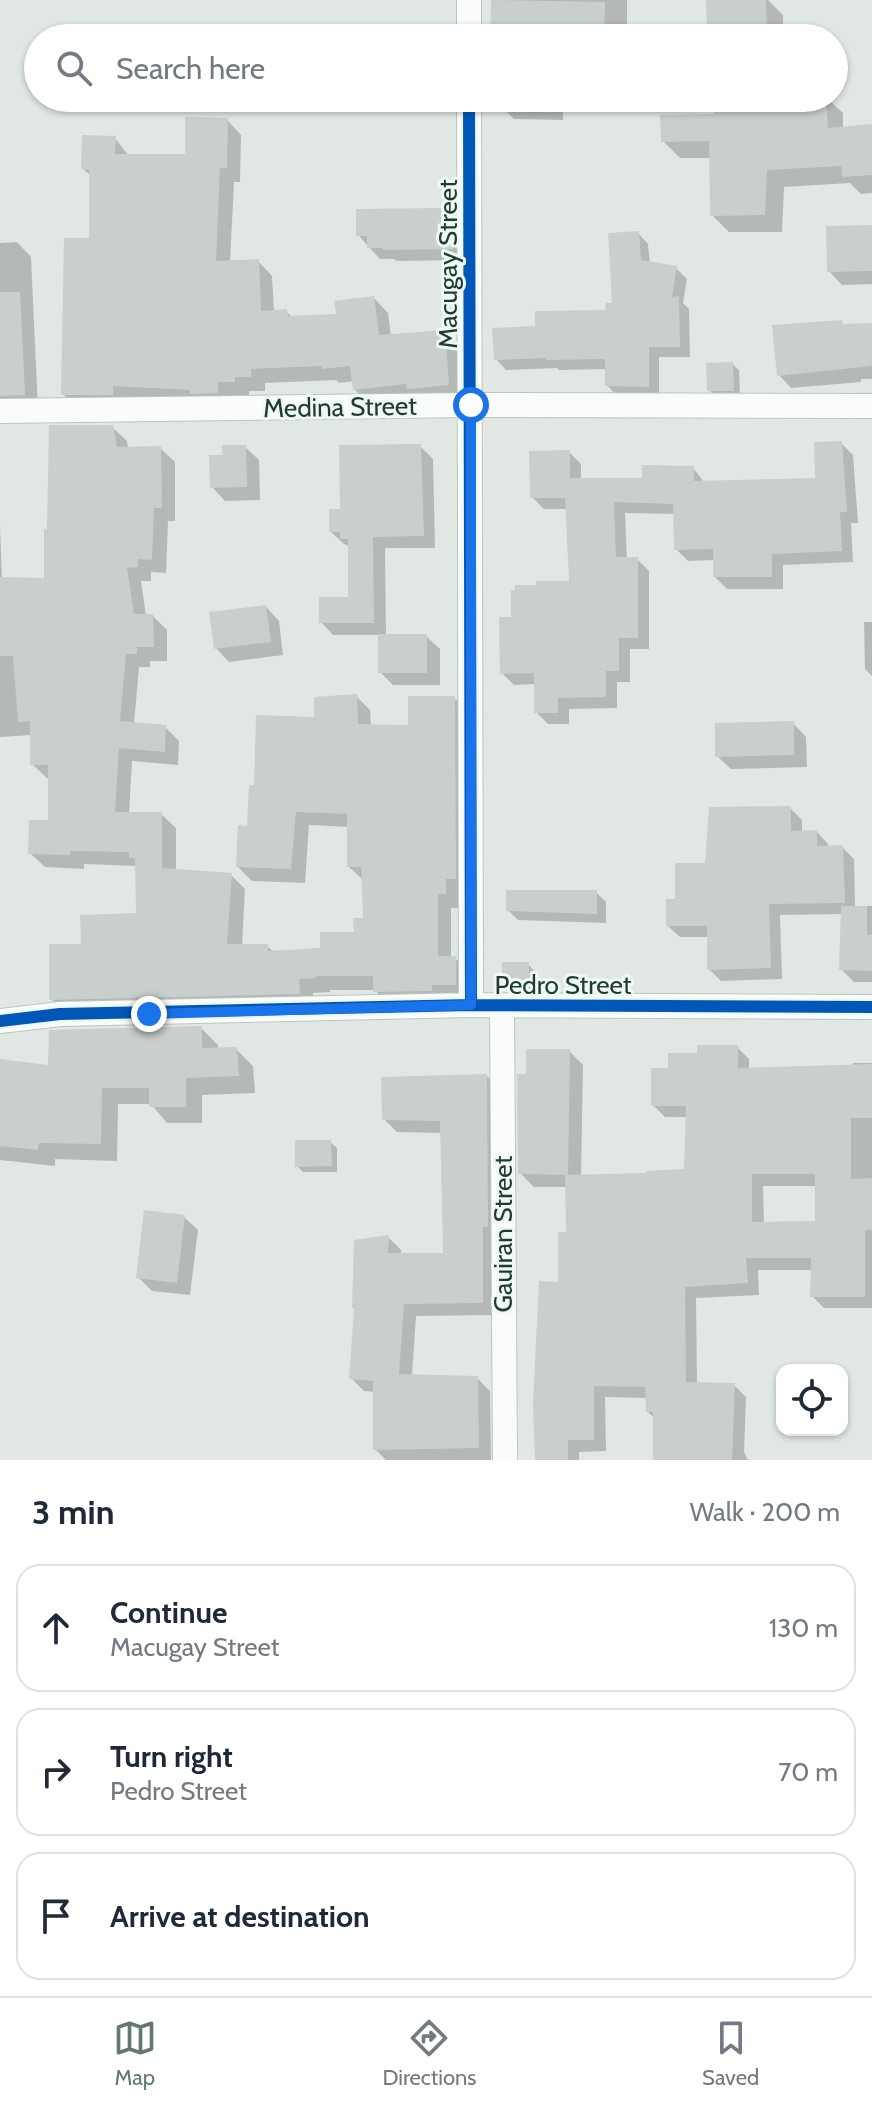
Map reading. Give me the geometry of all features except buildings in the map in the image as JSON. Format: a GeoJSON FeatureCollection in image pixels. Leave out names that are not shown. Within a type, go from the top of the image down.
{"type":"FeatureCollection","features":[{"type":"Feature","properties":{"kind":"street"},"geometry":{"type":"LineString","coordinates":[[469,0],[469,24]]}},
{"type":"Feature","properties":{"kind":"street","name":"Macugay Street"},"geometry":{"type":"LineString","coordinates":[[469,112],[471,1005]]}},
{"type":"Feature","properties":{"kind":"street","name":"Medina Street"},"geometry":{"type":"LineString","coordinates":[[0,411],[471,405],[872,406]]}},
{"type":"Feature","properties":{"kind":"street","name":"Pedro Street"},"geometry":{"type":"LineString","coordinates":[[7,1020],[60,1014],[471,1005],[872,1007]]}},
{"type":"Feature","properties":{"kind":"street","name":"Gauiran Street"},"geometry":{"type":"LineString","coordinates":[[502,1007],[505,1460]]}},
{"type":"Feature","properties":{"kind":"cycle path"},"geometry":{"type":"LineString","coordinates":[[469,112],[471,1005]]}},
{"type":"Feature","properties":{"kind":"cycle path"},"geometry":{"type":"LineString","coordinates":[[0,1021],[60,1014],[471,1005],[872,1007]]}},
{"type":"Feature","properties":{"kind":"route"},"geometry":{"type":"LineString","coordinates":[[149,1014],[471,1005],[471,405]]}}]}
